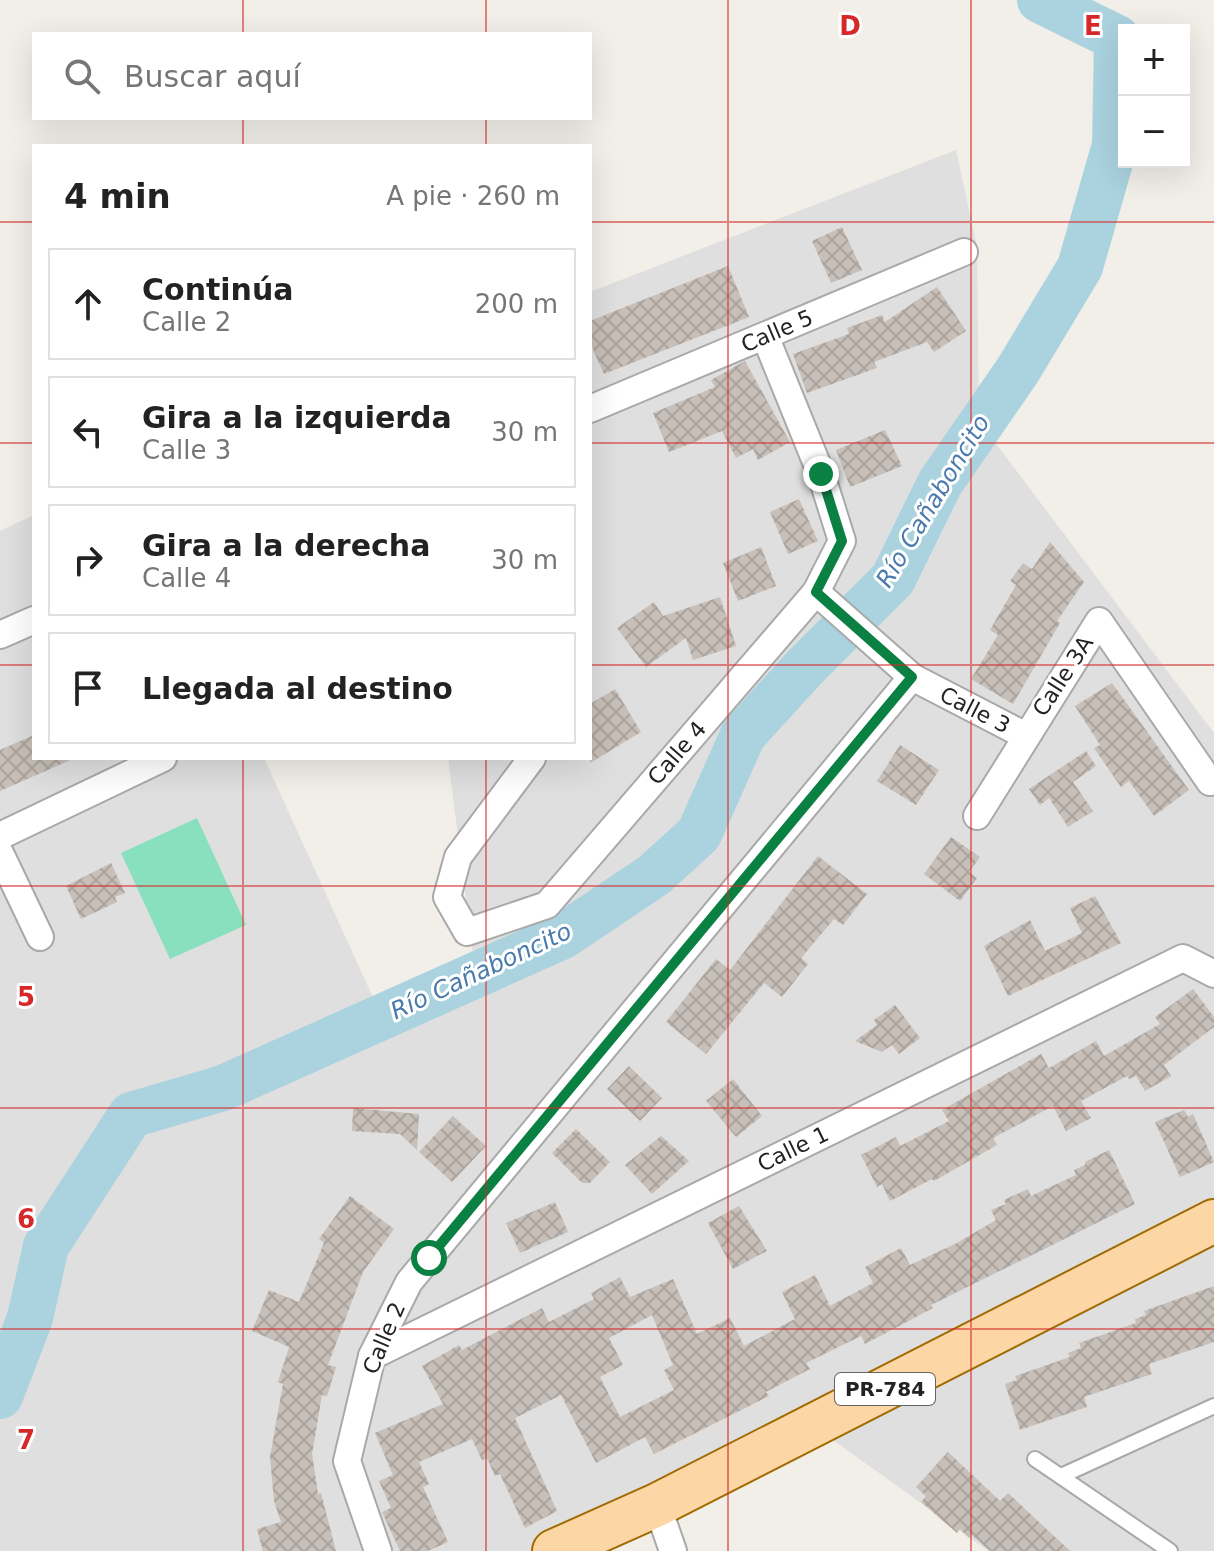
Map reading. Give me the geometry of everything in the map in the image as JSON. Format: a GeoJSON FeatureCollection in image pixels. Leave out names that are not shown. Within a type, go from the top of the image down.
{"type":"FeatureCollection","features":[{"type":"Feature","properties":{"kind":"main road","name":"PR-784"},"geometry":{"type":"LineString","coordinates":[[554,1551],[657,1505],[1214,1221]]}},
{"type":"Feature","properties":{"kind":"street","name":"Calle 5"},"geometry":{"type":"LineString","coordinates":[[592,408],[964,252]]}},
{"type":"Feature","properties":{"kind":"street","name":"Calle 4"},"geometry":{"type":"LineString","coordinates":[[531,760],[458,857],[447,897],[467,932],[547,905],[816,592],[842,541],[821,474],[765,336]]}},
{"type":"Feature","properties":{"kind":"street","name":"Calle 3"},"geometry":{"type":"LineString","coordinates":[[816,592],[912,677],[1024,735]]}},
{"type":"Feature","properties":{"kind":"street"},"geometry":{"type":"LineString","coordinates":[[0,635],[32,621]]}},
{"type":"Feature","properties":{"kind":"street","name":"Calle 3A"},"geometry":{"type":"LineString","coordinates":[[977,816],[1024,735],[1099,621],[1210,782]]}},
{"type":"Feature","properties":{"kind":"street","name":"Calle 2"},"geometry":{"type":"LineString","coordinates":[[378,1551],[347,1461],[372,1356],[409,1282],[912,677]]}},
{"type":"Feature","properties":{"kind":"street"},"geometry":{"type":"LineString","coordinates":[[0,836],[153,760]]}},
{"type":"Feature","properties":{"kind":"street"},"geometry":{"type":"LineString","coordinates":[[0,853],[40,937]]}},
{"type":"Feature","properties":{"kind":"street","name":"Calle 1"},"geometry":{"type":"LineString","coordinates":[[372,1356],[1183,958],[1214,974]]}},
{"type":"Feature","properties":{"kind":"street"},"geometry":{"type":"LineString","coordinates":[[657,1505],[673,1551]]}},
{"type":"Feature","properties":{"kind":"lane"},"geometry":{"type":"LineString","coordinates":[[1061,1476],[1214,1406]]}},
{"type":"Feature","properties":{"kind":"lane"},"geometry":{"type":"LineString","coordinates":[[1035,1459],[1170,1551]]}},
{"type":"Feature","properties":{"kind":"shaded area"},"geometry":{"type":"Polygon","coordinates":[[[956,150],[977,247],[979,421],[1214,733],[1214,1551],[988,1551],[805,1420],[536,1551],[0,1551],[0,531],[32,516],[32,760],[265,760],[380,1013],[476,977],[448,760],[592,760],[592,291],[956,150]]]}},
{"type":"Feature","properties":{"kind":"green space"},"geometry":{"type":"Polygon","coordinates":[[[197,818],[246,925],[170,959],[121,853],[197,818]]]}},
{"type":"Feature","properties":{"kind":"building"},"geometry":{"type":"Polygon","coordinates":[[[842,227],[862,270],[831,283],[812,241],[842,227]]]}},
{"type":"Feature","properties":{"kind":"building"},"geometry":{"type":"Polygon","coordinates":[[[728,266],[749,317],[604,374],[592,347],[592,320],[728,266]]]}},
{"type":"Feature","properties":{"kind":"building"},"geometry":{"type":"Polygon","coordinates":[[[937,287],[966,331],[934,352],[927,342],[874,362],[877,368],[807,393],[793,354],[849,334],[847,328],[882,315],[885,322],[937,287]]]}},
{"type":"Feature","properties":{"kind":"building"},"geometry":{"type":"Polygon","coordinates":[[[745,361],[790,442],[758,460],[753,449],[736,458],[722,431],[669,452],[653,413],[715,387],[711,380],[745,361]]]}},
{"type":"Feature","properties":{"kind":"building"},"geometry":{"type":"Polygon","coordinates":[[[885,430],[902,466],[850,487],[836,450],[885,430]]]}},
{"type":"Feature","properties":{"kind":"building"},"geometry":{"type":"Polygon","coordinates":[[[799,499],[818,541],[788,554],[770,512],[799,499]]]}},
{"type":"Feature","properties":{"kind":"building"},"geometry":{"type":"Polygon","coordinates":[[[1050,542],[1084,582],[1057,621],[1060,623],[1013,704],[971,679],[998,635],[990,630],[1016,585],[1010,581],[1023,563],[1032,569],[1050,542]]]}},
{"type":"Feature","properties":{"kind":"building"},"geometry":{"type":"Polygon","coordinates":[[[761,547],[776,586],[738,601],[723,563],[761,547]]]}},
{"type":"Feature","properties":{"kind":"building"},"geometry":{"type":"Polygon","coordinates":[[[720,597],[736,646],[693,660],[686,638],[646,667],[617,628],[654,602],[663,616],[720,597]]]}},
{"type":"Feature","properties":{"kind":"building"},"geometry":{"type":"Polygon","coordinates":[[[1112,683],[1189,790],[1154,816],[1129,781],[1121,787],[1094,748],[1100,745],[1075,706],[1112,683]]]}},
{"type":"Feature","properties":{"kind":"building"},"geometry":{"type":"Polygon","coordinates":[[[615,689],[641,732],[590,763],[592,760],[592,703],[615,689]]]}},
{"type":"Feature","properties":{"kind":"building"},"geometry":{"type":"Polygon","coordinates":[[[32,736],[32,760],[70,760],[0,791],[0,750],[32,736]]]}},
{"type":"Feature","properties":{"kind":"building"},"geometry":{"type":"Polygon","coordinates":[[[900,745],[939,770],[916,805],[877,781],[900,745]]]}},
{"type":"Feature","properties":{"kind":"building"},"geometry":{"type":"Polygon","coordinates":[[[1086,751],[1096,766],[1073,782],[1093,811],[1068,827],[1049,798],[1040,805],[1029,789],[1086,751]]]}},
{"type":"Feature","properties":{"kind":"building"},"geometry":{"type":"Polygon","coordinates":[[[951,837],[980,857],[969,872],[977,878],[960,901],[924,874],[951,837]]]}},
{"type":"Feature","properties":{"kind":"building"},"geometry":{"type":"Polygon","coordinates":[[[818,856],[867,894],[843,925],[834,919],[801,958],[808,964],[782,997],[764,983],[706,1054],[666,1022],[716,959],[730,970],[818,856]]]}},
{"type":"Feature","properties":{"kind":"building"},"geometry":{"type":"Polygon","coordinates":[[[111,863],[125,893],[115,897],[117,902],[81,919],[66,886],[111,863]]]}},
{"type":"Feature","properties":{"kind":"building"},"geometry":{"type":"Polygon","coordinates":[[[1095,896],[1121,943],[1008,996],[984,946],[1030,920],[1045,951],[1082,933],[1070,908],[1095,896]]]}},
{"type":"Feature","properties":{"kind":"building"},"geometry":{"type":"Polygon","coordinates":[[[1193,989],[1214,1017],[1214,1027],[1164,1065],[1171,1076],[1145,1091],[1136,1076],[1129,1079],[1127,1076],[1081,1101],[1091,1118],[1066,1131],[1053,1106],[993,1138],[997,1145],[934,1181],[932,1179],[890,1201],[882,1184],[877,1187],[861,1155],[896,1137],[900,1146],[949,1121],[942,1110],[1041,1054],[1049,1068],[1096,1041],[1104,1056],[1160,1024],[1155,1017],[1193,989]]]}},
{"type":"Feature","properties":{"kind":"building"},"geometry":{"type":"Polygon","coordinates":[[[895,1005],[920,1038],[899,1054],[892,1045],[882,1052],[855,1041],[877,1025],[874,1020],[895,1005]]]}},
{"type":"Feature","properties":{"kind":"building"},"geometry":{"type":"Polygon","coordinates":[[[629,1066],[662,1098],[640,1121],[607,1089],[629,1066]]]}},
{"type":"Feature","properties":{"kind":"building"},"geometry":{"type":"Polygon","coordinates":[[[733,1079],[762,1116],[736,1137],[706,1101],[733,1079]]]}},
{"type":"Feature","properties":{"kind":"building"},"geometry":{"type":"Polygon","coordinates":[[[353,1108],[419,1114],[417,1150],[400,1134],[352,1131],[353,1108]]]}},
{"type":"Feature","properties":{"kind":"building"},"geometry":{"type":"Polygon","coordinates":[[[1184,1110],[1188,1117],[1193,1114],[1214,1162],[1180,1177],[1155,1122],[1184,1110]]]}},
{"type":"Feature","properties":{"kind":"building"},"geometry":{"type":"Polygon","coordinates":[[[453,1116],[486,1146],[452,1182],[419,1152],[453,1116]]]}},
{"type":"Feature","properties":{"kind":"building"},"geometry":{"type":"Polygon","coordinates":[[[576,1129],[610,1162],[590,1183],[582,1183],[552,1153],[576,1129]]]}},
{"type":"Feature","properties":{"kind":"building"},"geometry":{"type":"Polygon","coordinates":[[[661,1136],[689,1161],[652,1194],[625,1165],[661,1136]]]}},
{"type":"Feature","properties":{"kind":"building"},"geometry":{"type":"Polygon","coordinates":[[[1109,1150],[1135,1204],[931,1305],[933,1308],[865,1344],[861,1336],[806,1363],[810,1369],[766,1392],[769,1396],[654,1454],[645,1437],[596,1463],[561,1395],[515,1418],[557,1511],[525,1528],[500,1474],[495,1476],[487,1458],[482,1460],[472,1439],[419,1462],[429,1484],[423,1487],[448,1542],[428,1551],[400,1551],[382,1512],[391,1508],[379,1481],[393,1475],[375,1433],[443,1404],[422,1366],[459,1345],[462,1350],[542,1308],[549,1322],[594,1299],[591,1293],[620,1277],[630,1297],[673,1279],[697,1334],[730,1318],[744,1346],[795,1319],[782,1292],[815,1275],[830,1306],[873,1283],[865,1267],[901,1248],[910,1265],[957,1243],[996,1220],[991,1210],[1006,1204],[1004,1200],[1028,1189],[1031,1196],[1076,1175],[1074,1170],[1085,1165],[1085,1162],[1109,1150]],[[652,1315],[609,1338],[623,1365],[600,1377],[620,1417],[674,1390],[664,1370],[673,1365],[652,1315]]]}},
{"type":"Feature","properties":{"kind":"building"},"geometry":{"type":"Polygon","coordinates":[[[350,1196],[394,1229],[363,1272],[328,1365],[336,1367],[327,1396],[322,1395],[312,1454],[318,1494],[321,1493],[336,1551],[263,1551],[257,1529],[281,1522],[274,1501],[270,1457],[283,1384],[278,1382],[289,1347],[252,1331],[269,1290],[299,1302],[324,1243],[319,1239],[350,1196]]]}},
{"type":"Feature","properties":{"kind":"building"},"geometry":{"type":"Polygon","coordinates":[[[555,1202],[568,1232],[520,1253],[506,1223],[555,1202]]]}},
{"type":"Feature","properties":{"kind":"building"},"geometry":{"type":"Polygon","coordinates":[[[739,1206],[767,1251],[733,1269],[708,1223],[739,1206]]]}},
{"type":"Feature","properties":{"kind":"building"},"geometry":{"type":"Polygon","coordinates":[[[1214,1286],[1214,1342],[1149,1364],[1152,1374],[1084,1397],[1087,1407],[1020,1430],[1005,1384],[1017,1380],[1015,1376],[1070,1357],[1068,1353],[1081,1348],[1079,1343],[1136,1323],[1135,1319],[1146,1315],[1144,1311],[1214,1286]]]}},
{"type":"Feature","properties":{"kind":"building"},"geometry":{"type":"Polygon","coordinates":[[[948,1452],[1000,1501],[1008,1493],[1070,1551],[990,1551],[972,1535],[969,1538],[960,1529],[957,1533],[921,1502],[926,1496],[916,1487],[948,1452]]]}},
{"type":"Feature","properties":{"kind":"waterway","name":"Río Cañaboncito"},"geometry":{"type":"LineString","coordinates":[[0,1396],[30,1318],[46,1246],[131,1115],[223,1088],[563,936],[654,875],[699,834],[743,735],[805,667],[893,579],[940,483],[1018,370],[1080,267],[1115,145],[1117,38],[1040,0]]}},
{"type":"Feature","properties":{"kind":"route"},"geometry":{"type":"LineString","coordinates":[[429,1258],[912,677],[816,592],[842,541],[821,474]]}}]}
